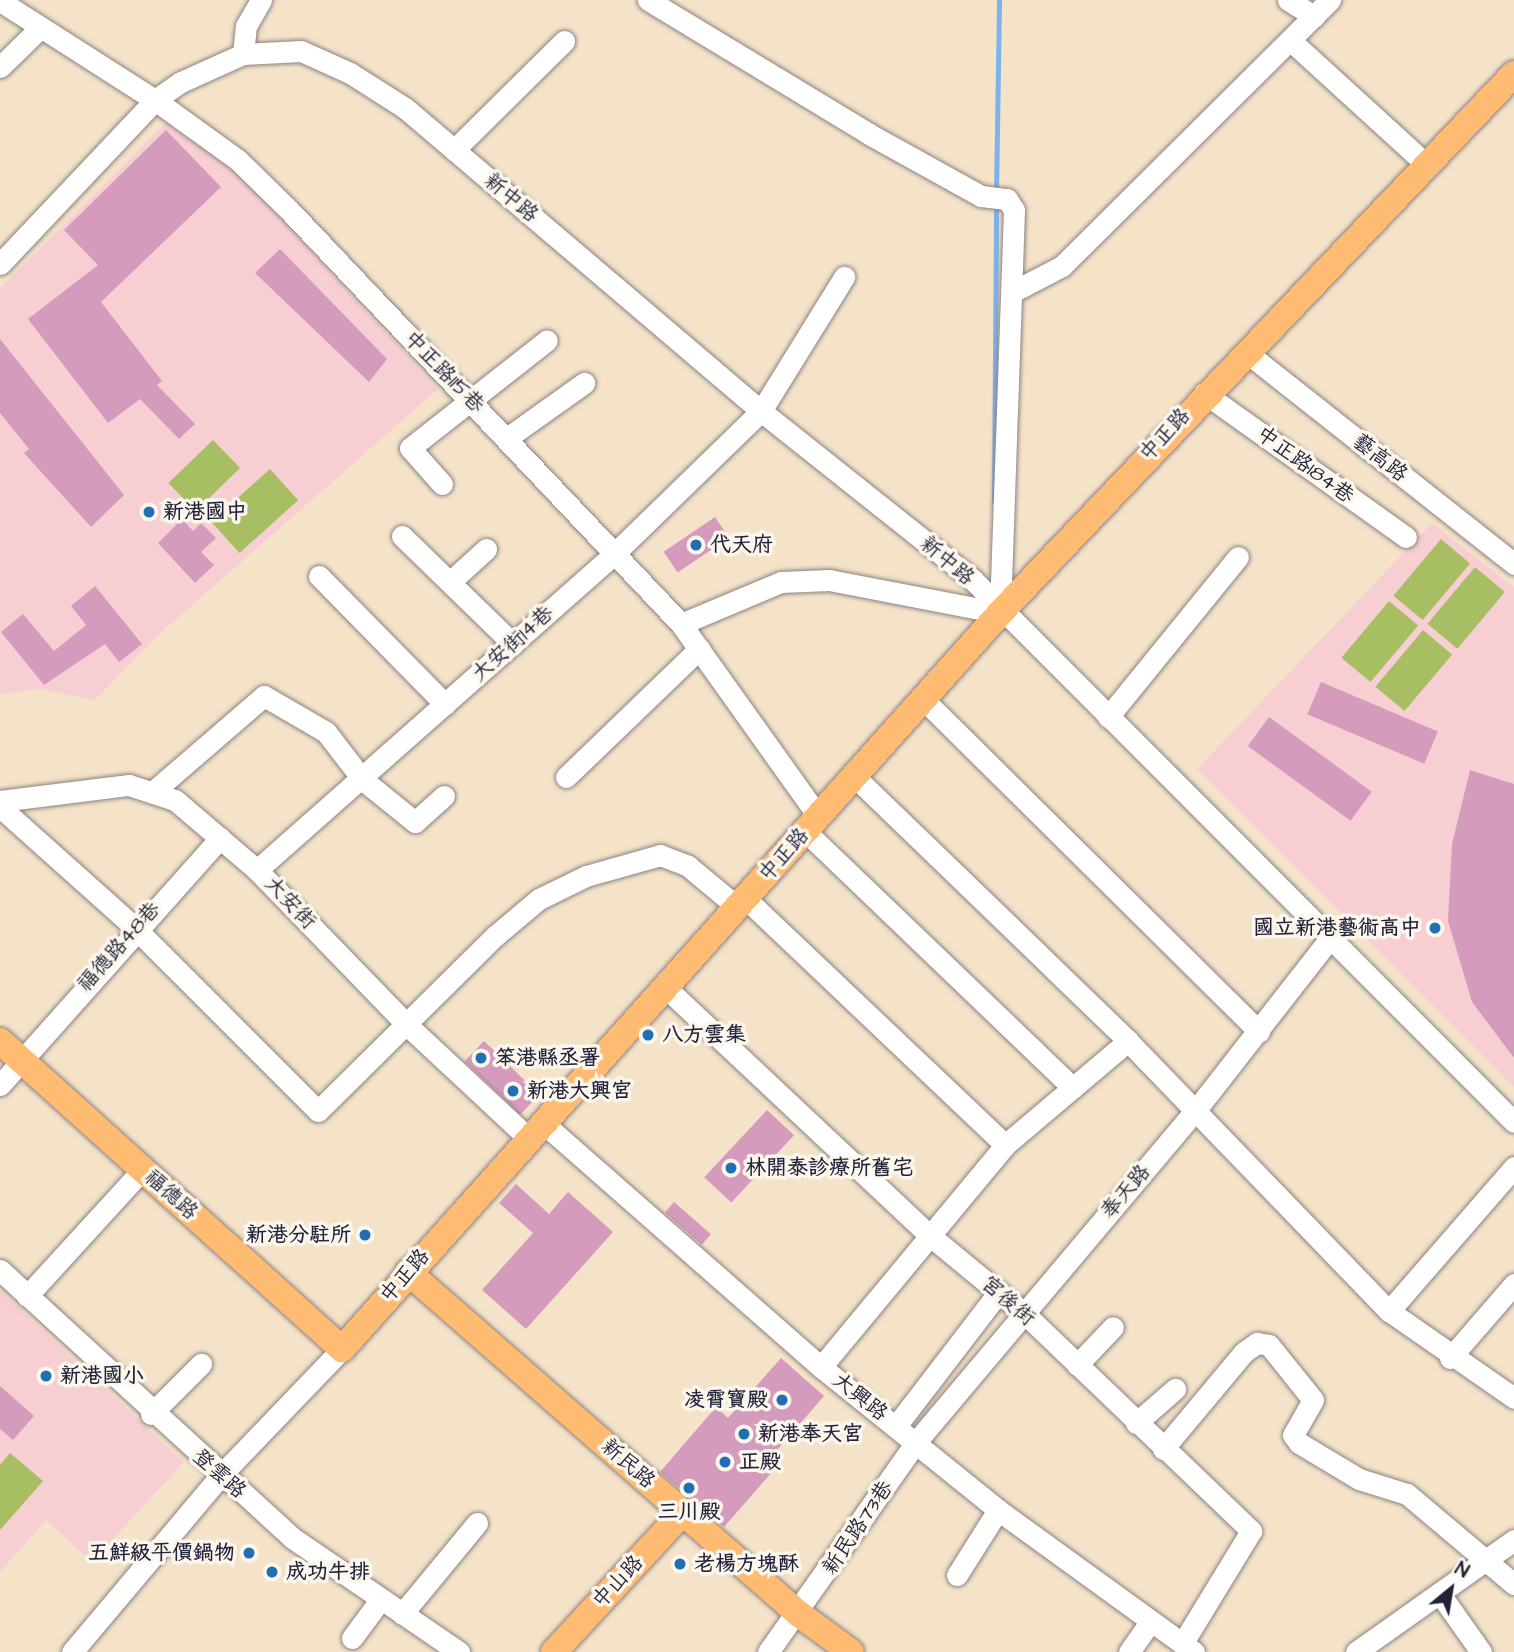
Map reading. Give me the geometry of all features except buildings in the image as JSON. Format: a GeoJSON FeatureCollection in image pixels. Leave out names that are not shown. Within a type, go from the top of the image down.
{"type":"FeatureCollection","features":[{"type":"Feature","properties":{"kind":"main road","name":"中正路"},"geometry":{"type":"LineString","coordinates":[[342,1349],[534,1130],[1000,613],[1204,393],[1514,74]]}},
{"type":"Feature","properties":{"kind":"main road","name":"福德路"},"geometry":{"type":"LineString","coordinates":[[0,1041],[342,1349]]}},
{"type":"Feature","properties":{"kind":"main road","name":"新民路"},"geometry":{"type":"LineString","coordinates":[[408,1272],[799,1614],[851,1652]]}},
{"type":"Feature","properties":{"kind":"main road","name":"中山路"},"geometry":{"type":"LineString","coordinates":[[554,1652],[683,1512]]}},
{"type":"Feature","properties":{"kind":"street"},"geometry":{"type":"LineString","coordinates":[[243,54],[246,26],[261,0]]}},
{"type":"Feature","properties":{"kind":"street"},"geometry":{"type":"LineString","coordinates":[[648,0],[981,196],[1007,199],[1014,210],[1014,291],[1000,613],[817,580],[781,582],[681,624]]}},
{"type":"Feature","properties":{"kind":"street"},"geometry":{"type":"LineString","coordinates":[[1288,0],[1314,16]]}},
{"type":"Feature","properties":{"kind":"street"},"geometry":{"type":"LineString","coordinates":[[1014,291],[1062,266],[1331,0]]}},
{"type":"Feature","properties":{"kind":"street","name":"中正路115巷"},"geometry":{"type":"LineString","coordinates":[[9,8],[155,100],[238,160],[472,401],[681,624],[811,824],[1073,1088]]}},
{"type":"Feature","properties":{"kind":"street"},"geometry":{"type":"LineString","coordinates":[[0,67],[40,28]]}},
{"type":"Feature","properties":{"kind":"street"},"geometry":{"type":"LineString","coordinates":[[1290,40],[1426,164]]}},
{"type":"Feature","properties":{"kind":"street"},"geometry":{"type":"LineString","coordinates":[[454,150],[564,41]]}},
{"type":"Feature","properties":{"kind":"street","name":"新中路"},"geometry":{"type":"LineString","coordinates":[[0,264],[155,100],[243,54],[301,51],[350,73],[454,150],[761,411],[972,579],[1000,613],[1514,1122]]}},
{"type":"Feature","properties":{"kind":"street","name":"大安街14巷"},"geometry":{"type":"LineString","coordinates":[[257,870],[363,780],[614,554],[761,411],[844,277]]}},
{"type":"Feature","properties":{"kind":"street"},"geometry":{"type":"LineString","coordinates":[[442,484],[410,448],[547,340]]}},
{"type":"Feature","properties":{"kind":"street","name":"藝高路"},"geometry":{"type":"LineString","coordinates":[[1246,352],[1514,564]]}},
{"type":"Feature","properties":{"kind":"street"},"geometry":{"type":"LineString","coordinates":[[507,438],[584,383]]}},
{"type":"Feature","properties":{"kind":"street","name":"中正路184巷"},"geometry":{"type":"LineString","coordinates":[[1204,393],[1406,537]]}},
{"type":"Feature","properties":{"kind":"street"},"geometry":{"type":"LineString","coordinates":[[402,536],[513,644]]}},
{"type":"Feature","properties":{"kind":"street"},"geometry":{"type":"LineString","coordinates":[[450,582],[486,549]]}},
{"type":"Feature","properties":{"kind":"street"},"geometry":{"type":"LineString","coordinates":[[1108,717],[1238,557]]}},
{"type":"Feature","properties":{"kind":"street"},"geometry":{"type":"LineString","coordinates":[[319,576],[445,704]]}},
{"type":"Feature","properties":{"kind":"street"},"geometry":{"type":"LineString","coordinates":[[566,777],[699,649]]}},
{"type":"Feature","properties":{"kind":"street"},"geometry":{"type":"LineString","coordinates":[[0,801],[130,785],[155,790],[264,696],[326,732],[363,780],[415,822],[444,796]]}},
{"type":"Feature","properties":{"kind":"street"},"geometry":{"type":"LineString","coordinates":[[923,699],[1259,1032]]}},
{"type":"Feature","properties":{"kind":"street"},"geometry":{"type":"LineString","coordinates":[[855,777],[1128,1041],[1389,1311],[1450,1358],[1514,1398]]}},
{"type":"Feature","properties":{"kind":"street","name":"大安街"},"geometry":{"type":"LineString","coordinates":[[155,790],[220,838],[257,870],[406,1024],[534,1130]]}},
{"type":"Feature","properties":{"kind":"street"},"geometry":{"type":"LineString","coordinates":[[0,807],[134,927],[318,1111],[406,1024],[539,900],[629,860],[660,855],[688,866],[741,902],[1005,1145]]}},
{"type":"Feature","properties":{"kind":"street","name":"福德路48巷"},"geometry":{"type":"LineString","coordinates":[[0,1085],[134,927],[220,838]]}},
{"type":"Feature","properties":{"kind":"street","name":"奉天路"},"geometry":{"type":"LineString","coordinates":[[916,1442],[1195,1111],[1330,938]]}},
{"type":"Feature","properties":{"kind":"street","name":"宮後街"},"geometry":{"type":"LineString","coordinates":[[664,986],[928,1234],[1024,1313],[1251,1531],[1188,1648]]}},
{"type":"Feature","properties":{"kind":"street"},"geometry":{"type":"LineString","coordinates":[[821,1367],[928,1234],[1005,1145],[1128,1041]]}},
{"type":"Feature","properties":{"kind":"street","name":"大興路"},"geometry":{"type":"LineString","coordinates":[[534,1130],[998,1510],[1188,1648]]}},
{"type":"Feature","properties":{"kind":"street"},"geometry":{"type":"LineString","coordinates":[[1389,1311],[1514,1167]]}},
{"type":"Feature","properties":{"kind":"street"},"geometry":{"type":"LineString","coordinates":[[27,1296],[142,1170]]}},
{"type":"Feature","properties":{"kind":"street","name":"登雲路"},"geometry":{"type":"LineString","coordinates":[[0,1270],[151,1413],[304,1548],[459,1652]]}},
{"type":"Feature","properties":{"kind":"street"},"geometry":{"type":"LineString","coordinates":[[1450,1358],[1514,1284]]}},
{"type":"Feature","properties":{"kind":"street"},"geometry":{"type":"LineString","coordinates":[[896,1426],[999,1292]]}},
{"type":"Feature","properties":{"kind":"street"},"geometry":{"type":"LineString","coordinates":[[1077,1365],[1113,1327]]}},
{"type":"Feature","properties":{"kind":"street"},"geometry":{"type":"LineString","coordinates":[[1163,1449],[1244,1352],[1257,1343],[1269,1345],[1313,1400],[1293,1435],[1299,1443],[1359,1479],[1407,1494],[1484,1564],[1514,1584]]}},
{"type":"Feature","properties":{"kind":"street","name":"中正路"},"geometry":{"type":"LineString","coordinates":[[72,1652],[220,1476],[342,1349]]}},
{"type":"Feature","properties":{"kind":"street"},"geometry":{"type":"LineString","coordinates":[[151,1413],[201,1364]]}},
{"type":"Feature","properties":{"kind":"street"},"geometry":{"type":"LineString","coordinates":[[1136,1423],[1175,1389]]}},
{"type":"Feature","properties":{"kind":"street","name":"新民路73巷"},"geometry":{"type":"LineString","coordinates":[[768,1652],[799,1614],[916,1442]]}},
{"type":"Feature","properties":{"kind":"street"},"geometry":{"type":"LineString","coordinates":[[957,1575],[998,1510]]}},
{"type":"Feature","properties":{"kind":"street"},"geometry":{"type":"LineString","coordinates":[[402,1614],[477,1523]]}},
{"type":"Feature","properties":{"kind":"street"},"geometry":{"type":"LineString","coordinates":[[1356,1652],[1484,1564],[1514,1540]]}},
{"type":"Feature","properties":{"kind":"street"},"geometry":{"type":"LineString","coordinates":[[1440,1594],[1480,1652]]}},
{"type":"Feature","properties":{"kind":"street"},"geometry":{"type":"LineString","coordinates":[[352,1638],[380,1600]]}},
{"type":"Feature","properties":{"kind":"street"},"geometry":{"type":"LineString","coordinates":[[1129,1652],[1150,1622]]}},
{"type":"Feature","properties":{"kind":"shaded area","name":"新港國中"},"geometry":{"type":"Polygon","coordinates":[[[166,123],[235,169],[438,389],[157,636],[95,700],[41,689],[0,694],[0,288],[166,123]]]}},
{"type":"Feature","properties":{"kind":"shaded area","name":"國立新港藝術高中"},"geometry":{"type":"Polygon","coordinates":[[[1432,523],[1514,587],[1514,1087],[1197,769],[1432,523]]]}},
{"type":"Feature","properties":{"kind":"shaded area","name":"新港國小"},"geometry":{"type":"Polygon","coordinates":[[[0,1290],[184,1462],[92,1562],[46,1520],[0,1572],[0,1290]]]}},
{"type":"Feature","properties":{"kind":"green space"},"geometry":{"type":"Polygon","coordinates":[[[213,440],[240,468],[195,511],[168,483],[213,440]]]}},
{"type":"Feature","properties":{"kind":"green space"},"geometry":{"type":"Polygon","coordinates":[[[270,469],[298,500],[239,553],[211,522],[270,469]]]}},
{"type":"Feature","properties":{"kind":"green space"},"geometry":{"type":"Polygon","coordinates":[[[1441,539],[1470,563],[1423,620],[1393,596],[1441,539]]]}},
{"type":"Feature","properties":{"kind":"green space"},"geometry":{"type":"Polygon","coordinates":[[[1475,567],[1505,592],[1457,649],[1427,624],[1475,567]]]}},
{"type":"Feature","properties":{"kind":"green space"},"geometry":{"type":"Polygon","coordinates":[[[1389,601],[1418,625],[1371,682],[1341,658],[1389,601]]]}},
{"type":"Feature","properties":{"kind":"green space"},"geometry":{"type":"Polygon","coordinates":[[[1423,630],[1452,654],[1405,711],[1375,687],[1423,630]]]}},
{"type":"Feature","properties":{"kind":"green space"},"geometry":{"type":"Polygon","coordinates":[[[10,1453],[43,1481],[0,1530],[0,1465],[10,1453]]]}},
{"type":"Feature","properties":{"kind":"waterway"},"geometry":{"type":"LineString","coordinates":[[996,194],[999,0]]}},
{"type":"Feature","properties":{"kind":"waterway"},"geometry":{"type":"LineString","coordinates":[[994,502],[996,203]]}},
{"type":"Feature","properties":{"kind":"place","name":"新港國中"},"geometry":{"type":"Point","coordinates":[149,512]}},
{"type":"Feature","properties":{"kind":"place","name":"代天府"},"geometry":{"type":"Point","coordinates":[696,545]}},
{"type":"Feature","properties":{"kind":"place","name":"國立新港藝術高中"},"geometry":{"type":"Point","coordinates":[1435,928]}},
{"type":"Feature","properties":{"kind":"place","name":"八方雲集"},"geometry":{"type":"Point","coordinates":[648,1035]}},
{"type":"Feature","properties":{"kind":"place","name":"笨港縣丞署"},"geometry":{"type":"Point","coordinates":[481,1058]}},
{"type":"Feature","properties":{"kind":"place","name":"新港大興宮"},"geometry":{"type":"Point","coordinates":[513,1091]}},
{"type":"Feature","properties":{"kind":"place","name":"林開泰診療所舊宅"},"geometry":{"type":"Point","coordinates":[731,1168]}},
{"type":"Feature","properties":{"kind":"place","name":"新港分駐所"},"geometry":{"type":"Point","coordinates":[365,1235]}},
{"type":"Feature","properties":{"kind":"place","name":"新港國小"},"geometry":{"type":"Point","coordinates":[46,1376]}},
{"type":"Feature","properties":{"kind":"place","name":"凌霄寶殿"},"geometry":{"type":"Point","coordinates":[782,1400]}},
{"type":"Feature","properties":{"kind":"place","name":"新港奉天宮"},"geometry":{"type":"Point","coordinates":[744,1434]}},
{"type":"Feature","properties":{"kind":"place","name":"正殿"},"geometry":{"type":"Point","coordinates":[725,1462]}},
{"type":"Feature","properties":{"kind":"place","name":"三川殿"},"geometry":{"type":"Point","coordinates":[689,1488]}},
{"type":"Feature","properties":{"kind":"place","name":"五鮮級平價鍋物"},"geometry":{"type":"Point","coordinates":[249,1553]}},
{"type":"Feature","properties":{"kind":"place","name":"老楊方塊酥"},"geometry":{"type":"Point","coordinates":[680,1564]}},
{"type":"Feature","properties":{"kind":"place","name":"成功牛排"},"geometry":{"type":"Point","coordinates":[272,1572]}}]}
